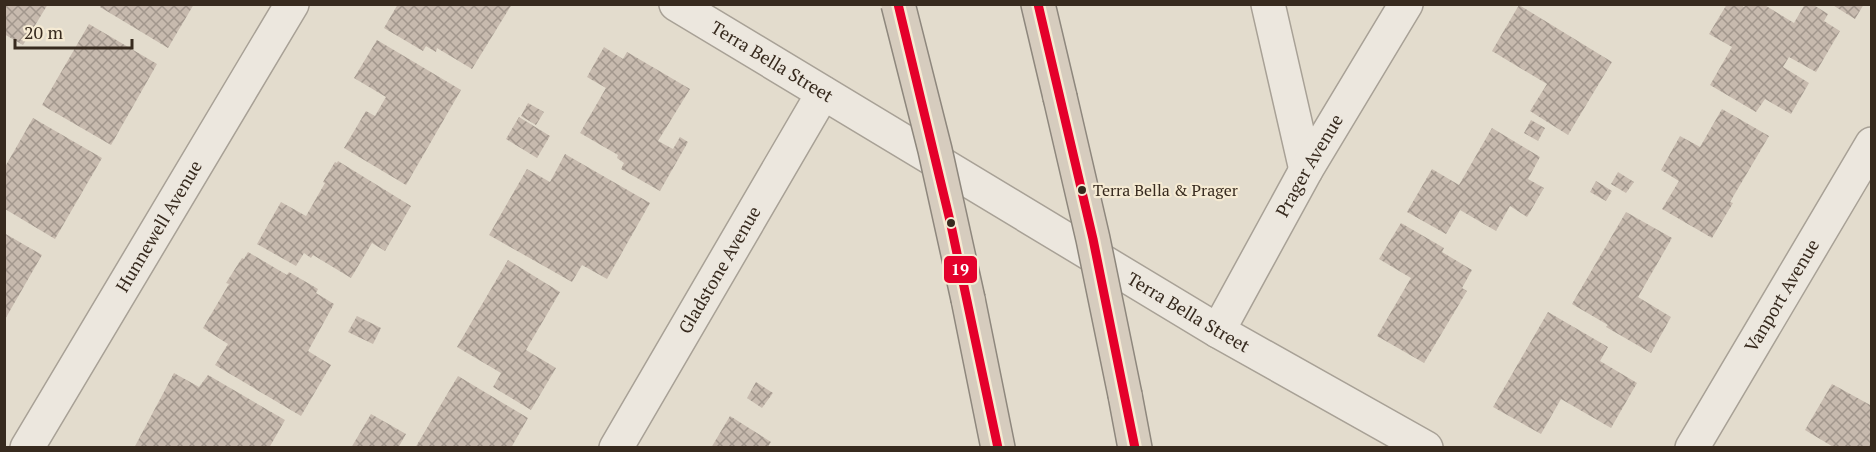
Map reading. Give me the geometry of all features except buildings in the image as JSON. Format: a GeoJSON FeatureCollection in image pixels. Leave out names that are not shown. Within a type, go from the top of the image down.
{"type":"FeatureCollection","features":[{"type":"Feature","properties":{"kind":"highway"},"geometry":{"type":"LineString","coordinates":[[898,4],[935,150],[998,447]]}},
{"type":"Feature","properties":{"kind":"highway"},"geometry":{"type":"LineString","coordinates":[[1038,4],[1094,239],[1135,447]]}},
{"type":"Feature","properties":{"kind":"street","name":"Hunnewell Avenue"},"geometry":{"type":"LineString","coordinates":[[27,447],[292,4]]}},
{"type":"Feature","properties":{"kind":"street","name":"Terra Bella Street"},"geometry":{"type":"LineString","coordinates":[[676,4],[1218,331],[1426,447]]}},
{"type":"Feature","properties":{"kind":"street"},"geometry":{"type":"LineString","coordinates":[[1268,4],[1306,170]]}},
{"type":"Feature","properties":{"kind":"street","name":"Prager Avenue"},"geometry":{"type":"LineString","coordinates":[[1218,331],[1306,170],[1406,4]]}},
{"type":"Feature","properties":{"kind":"street","name":"Gladstone Avenue"},"geometry":{"type":"LineString","coordinates":[[616,447],[823,93]]}},
{"type":"Feature","properties":{"kind":"street","name":"Vanport Avenue"},"geometry":{"type":"LineString","coordinates":[[1692,447],[1872,144]]}},
{"type":"Feature","properties":{"kind":"transit line","name":"19"},"geometry":{"type":"LineString","coordinates":[[898,4],[951,225],[998,448]]}},
{"type":"Feature","properties":{"kind":"transit line","name":"19"},"geometry":{"type":"LineString","coordinates":[[1038,4],[1093,239],[1135,448]]}},
{"type":"Feature","properties":{"kind":"place","name":"Terra Bella & Prager"},"geometry":{"type":"Point","coordinates":[1082,190]}}]}
